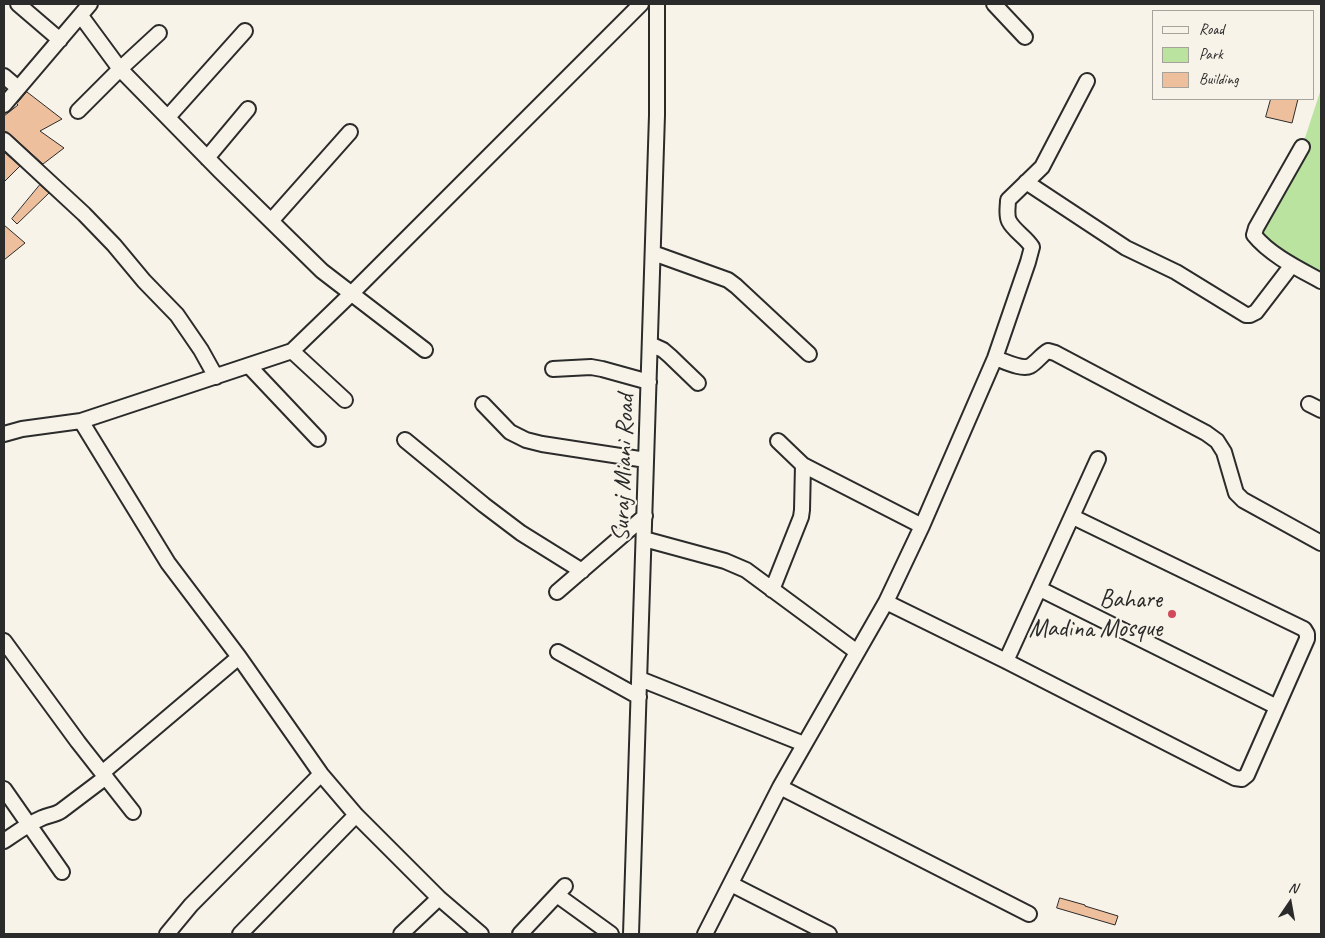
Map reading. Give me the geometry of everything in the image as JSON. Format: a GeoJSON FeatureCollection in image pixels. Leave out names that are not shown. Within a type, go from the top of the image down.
{"type":"FeatureCollection","features":[{"type":"Feature","properties":{"kind":"street"},"geometry":{"type":"LineString","coordinates":[[18,4],[60,40]]}},
{"type":"Feature","properties":{"kind":"street"},"geometry":{"type":"LineString","coordinates":[[4,105],[90,4]]}},
{"type":"Feature","properties":{"kind":"street"},"geometry":{"type":"LineString","coordinates":[[4,434],[22,428],[80,422],[292,351],[641,4]]}},
{"type":"Feature","properties":{"kind":"street","name":"Suraj Miani Road"},"geometry":{"type":"LineString","coordinates":[[631,934],[657,115],[657,4]]}},
{"type":"Feature","properties":{"kind":"street"},"geometry":{"type":"LineString","coordinates":[[994,4],[1026,37]]}},
{"type":"Feature","properties":{"kind":"street"},"geometry":{"type":"LineString","coordinates":[[81,16],[120,69],[322,271],[425,350]]}},
{"type":"Feature","properties":{"kind":"street"},"geometry":{"type":"LineString","coordinates":[[168,118],[245,31]]}},
{"type":"Feature","properties":{"kind":"street"},"geometry":{"type":"LineString","coordinates":[[78,111],[159,33]]}},
{"type":"Feature","properties":{"kind":"street"},"geometry":{"type":"LineString","coordinates":[[4,76],[18,88]]}},
{"type":"Feature","properties":{"kind":"street"},"geometry":{"type":"LineString","coordinates":[[705,934],[780,787],[886,602],[922,526],[995,358],[1032,247],[1010,223],[1008,200],[1042,167],[1087,81]]}},
{"type":"Feature","properties":{"kind":"street"},"geometry":{"type":"LineString","coordinates":[[207,158],[248,109]]}},
{"type":"Feature","properties":{"kind":"street"},"geometry":{"type":"LineString","coordinates":[[271,221],[350,132]]}},
{"type":"Feature","properties":{"kind":"street"},"geometry":{"type":"LineString","coordinates":[[4,140],[114,244],[177,315],[216,377]]}},
{"type":"Feature","properties":{"kind":"street"},"geometry":{"type":"LineString","coordinates":[[1302,147],[1256,228],[1254,235],[1260,243],[1292,265],[1321,281]]}},
{"type":"Feature","properties":{"kind":"street"},"geometry":{"type":"LineString","coordinates":[[1026,182],[1126,248],[1176,272],[1246,315],[1256,312],[1292,265]]}},
{"type":"Feature","properties":{"kind":"street"},"geometry":{"type":"LineString","coordinates":[[653,253],[728,280],[809,354]]}},
{"type":"Feature","properties":{"kind":"street"},"geometry":{"type":"LineString","coordinates":[[650,344],[663,350],[698,383]]}},
{"type":"Feature","properties":{"kind":"street"},"geometry":{"type":"LineString","coordinates":[[292,351],[345,400]]}},
{"type":"Feature","properties":{"kind":"street"},"geometry":{"type":"LineString","coordinates":[[995,358],[1024,368],[1031,366],[1048,351],[1055,352],[1206,433],[1217,440],[1224,452],[1236,493],[1243,500],[1321,543]]}},
{"type":"Feature","properties":{"kind":"street"},"geometry":{"type":"LineString","coordinates":[[249,366],[318,439]]}},
{"type":"Feature","properties":{"kind":"street"},"geometry":{"type":"LineString","coordinates":[[553,369],[602,369],[649,382]]}},
{"type":"Feature","properties":{"kind":"street"},"geometry":{"type":"LineString","coordinates":[[483,404],[510,432],[526,440],[646,460]]}},
{"type":"Feature","properties":{"kind":"street"},"geometry":{"type":"LineString","coordinates":[[80,422],[168,563],[239,657],[321,774],[356,815],[439,898],[481,934]]}},
{"type":"Feature","properties":{"kind":"street"},"geometry":{"type":"LineString","coordinates":[[405,440],[521,533],[582,571]]}},
{"type":"Feature","properties":{"kind":"street"},"geometry":{"type":"LineString","coordinates":[[778,441],[803,465],[922,526]]}},
{"type":"Feature","properties":{"kind":"street"},"geometry":{"type":"LineString","coordinates":[[1006,661],[1098,459]]}},
{"type":"Feature","properties":{"kind":"street"},"geometry":{"type":"LineString","coordinates":[[772,590],[801,517],[803,465]]}},
{"type":"Feature","properties":{"kind":"street"},"geometry":{"type":"LineString","coordinates":[[557,592],[645,516]]}},
{"type":"Feature","properties":{"kind":"street"},"geometry":{"type":"LineString","coordinates":[[886,602],[1242,780],[1247,776],[1307,639],[1304,629],[1073,517]]}},
{"type":"Feature","properties":{"kind":"street"},"geometry":{"type":"LineString","coordinates":[[644,539],[725,561],[746,570],[858,652]]}},
{"type":"Feature","properties":{"kind":"street"},"geometry":{"type":"LineString","coordinates":[[1040,589],[1277,707]]}},
{"type":"Feature","properties":{"kind":"street"},"geometry":{"type":"LineString","coordinates":[[4,641],[133,812]]}},
{"type":"Feature","properties":{"kind":"street"},"geometry":{"type":"LineString","coordinates":[[558,652],[639,697]]}},
{"type":"Feature","properties":{"kind":"street"},"geometry":{"type":"LineString","coordinates":[[4,841],[29,824],[57,814],[239,657]]}},
{"type":"Feature","properties":{"kind":"street"},"geometry":{"type":"LineString","coordinates":[[640,679],[804,744]]}},
{"type":"Feature","properties":{"kind":"street"},"geometry":{"type":"LineString","coordinates":[[168,934],[191,905],[321,774]]}},
{"type":"Feature","properties":{"kind":"street"},"geometry":{"type":"LineString","coordinates":[[780,787],[1030,914]]}},
{"type":"Feature","properties":{"kind":"street"},"geometry":{"type":"LineString","coordinates":[[4,789],[62,872]]}},
{"type":"Feature","properties":{"kind":"street"},"geometry":{"type":"LineString","coordinates":[[240,934],[356,815]]}},
{"type":"Feature","properties":{"kind":"street"},"geometry":{"type":"LineString","coordinates":[[731,884],[829,934]]}},
{"type":"Feature","properties":{"kind":"street"},"geometry":{"type":"LineString","coordinates":[[520,934],[561,891],[611,934]]}},
{"type":"Feature","properties":{"kind":"street"},"geometry":{"type":"LineString","coordinates":[[402,934],[439,898]]}},
{"type":"Feature","properties":{"kind":"green space"},"geometry":{"type":"Polygon","coordinates":[[[1321,89],[1321,281],[1254,235],[1302,147],[1321,89]]]}},
{"type":"Feature","properties":{"kind":"building"},"geometry":{"type":"Polygon","coordinates":[[[27,92],[62,119],[40,131],[64,148],[43,164],[10,134],[4,131],[4,116],[18,105],[27,92]]]}},
{"type":"Feature","properties":{"kind":"building"},"geometry":{"type":"Polygon","coordinates":[[[1271,100],[1298,100],[1292,123],[1266,117],[1271,100]]]}},
{"type":"Feature","properties":{"kind":"building"},"geometry":{"type":"Polygon","coordinates":[[[4,152],[20,166],[4,182],[4,152]]]}},
{"type":"Feature","properties":{"kind":"building"},"geometry":{"type":"Polygon","coordinates":[[[40,185],[49,193],[17,224],[12,219],[40,185]]]}},
{"type":"Feature","properties":{"kind":"building"},"geometry":{"type":"Polygon","coordinates":[[[4,225],[25,243],[4,260],[4,225]]]}},
{"type":"Feature","properties":{"kind":"building"},"geometry":{"type":"Polygon","coordinates":[[[1060,898],[1118,916],[1115,925],[1057,908],[1060,898]]]}},
{"type":"Feature","properties":{"kind":"place","name":"Bahare Madina Mosque"},"geometry":{"type":"Point","coordinates":[1172,614]}}]}
